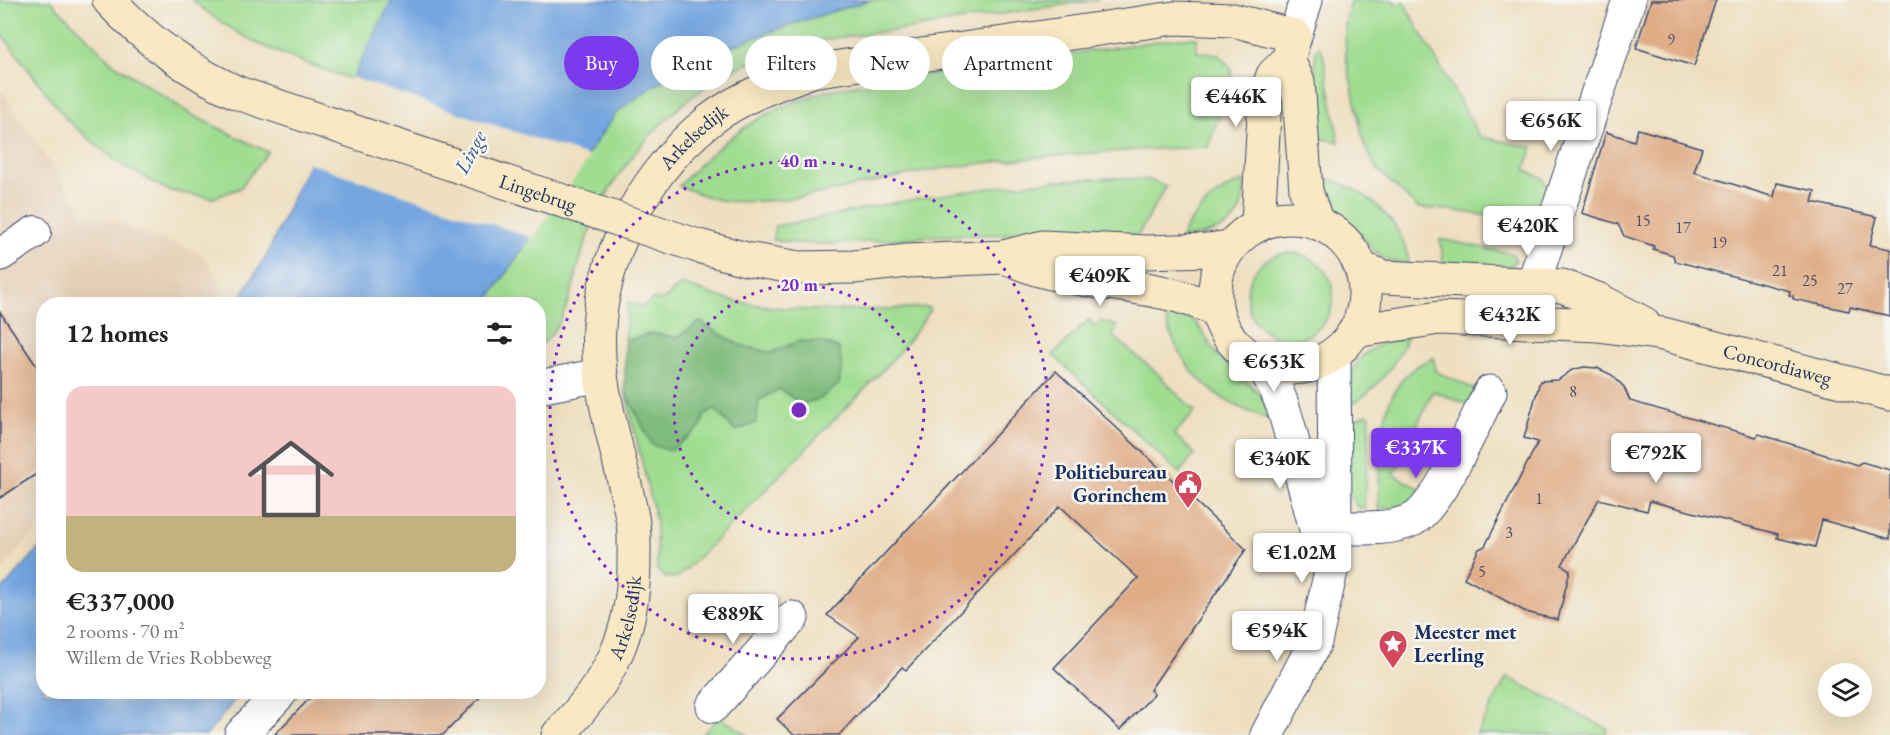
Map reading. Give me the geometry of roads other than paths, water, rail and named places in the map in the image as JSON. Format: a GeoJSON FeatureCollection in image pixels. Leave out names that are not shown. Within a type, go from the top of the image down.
{"type":"FeatureCollection","features":[{"type":"Feature","properties":{"kind":"main road","name":"Lingebrug"},"geometry":{"type":"LineString","coordinates":[[109,0],[148,38],[178,61],[207,79],[238,93],[698,246],[746,259],[799,268],[854,267],[907,261],[1004,257],[1043,247],[1146,252],[1230,247]]}},
{"type":"Feature","properties":{"kind":"main road","name":"Arkelsedijk"},"geometry":{"type":"LineString","coordinates":[[558,735],[601,685],[622,643],[630,614],[634,576],[633,520],[600,375],[599,328],[604,291],[615,249],[629,220],[672,157],[710,121],[773,84],[812,71],[1174,18],[1233,20],[1291,48]]}},
{"type":"Feature","properties":{"kind":"main road"},"geometry":{"type":"LineString","coordinates":[[1291,48],[1298,81],[1306,191],[1317,223]]}},
{"type":"Feature","properties":{"kind":"main road"},"geometry":{"type":"LineString","coordinates":[[1258,225],[1265,96],[1272,75],[1291,48]]}},
{"type":"Feature","properties":{"kind":"main road"},"geometry":{"type":"LineString","coordinates":[[1293,217],[1317,223],[1344,241],[1361,268],[1364,306],[1345,343],[1314,365],[1291,369],[1258,362],[1235,346],[1227,335],[1216,310],[1214,290],[1217,270],[1230,247],[1258,225],[1293,217]]}},
{"type":"Feature","properties":{"kind":"main road","name":"Lingebrug"},"geometry":{"type":"LineString","coordinates":[[1004,257],[1042,271],[1137,287],[1195,300],[1216,310]]}},
{"type":"Feature","properties":{"kind":"main road","name":"Concordiaweg"},"geometry":{"type":"LineString","coordinates":[[1361,268],[1384,277],[1534,282],[1562,286],[1597,299],[1663,334]]}},
{"type":"Feature","properties":{"kind":"main road","name":"Concordiaweg"},"geometry":{"type":"LineString","coordinates":[[1345,343],[1429,319],[1521,320],[1598,325],[1663,334],[1890,394]]}},
{"type":"Feature","properties":{"kind":"street"},"geometry":{"type":"LineString","coordinates":[[1291,48],[1306,0]]}},
{"type":"Feature","properties":{"kind":"street"},"geometry":{"type":"LineString","coordinates":[[1521,320],[1629,0]]}},
{"type":"Feature","properties":{"kind":"street"},"geometry":{"type":"LineString","coordinates":[[0,255],[35,232]]}},
{"type":"Feature","properties":{"kind":"street"},"geometry":{"type":"LineString","coordinates":[[1324,607],[1325,527],[1345,343]]}},
{"type":"Feature","properties":{"kind":"street"},"geometry":{"type":"LineString","coordinates":[[1258,362],[1270,375],[1325,527],[1331,571],[1315,642],[1267,735]]}},
{"type":"Feature","properties":{"kind":"street"},"geometry":{"type":"LineString","coordinates":[[546,385],[600,375]]}},
{"type":"Feature","properties":{"kind":"street"},"geometry":{"type":"LineString","coordinates":[[1325,527],[1387,526],[1411,520],[1423,513],[1435,497],[1490,392]]}},
{"type":"Feature","properties":{"kind":"street"},"geometry":{"type":"LineString","coordinates":[[713,706],[792,618]]}},
{"type":"Feature","properties":{"kind":"street"},"geometry":{"type":"LineString","coordinates":[[241,735],[274,699]]}},
{"type":"Feature","properties":{"kind":"water","name":"Linge"},"geometry":{"type":"Polygon","coordinates":[[[392,0],[871,0],[759,36],[745,36],[745,41],[733,46],[733,36],[651,36],[651,88],[615,114],[490,297],[240,297],[267,255],[297,187],[392,0]]]}},
{"type":"Feature","properties":{"kind":"water"},"geometry":{"type":"Polygon","coordinates":[[[36,552],[36,699],[235,699],[207,735],[0,735],[0,592],[36,552]]]}},
{"type":"Feature","properties":{"kind":"place","name":"Politiebureau Gorinchem"},"geometry":{"type":"Point","coordinates":[1188,510]}},
{"type":"Feature","properties":{"kind":"place","name":"Meester met Leerling"},"geometry":{"type":"Point","coordinates":[1393,670]}}]}
